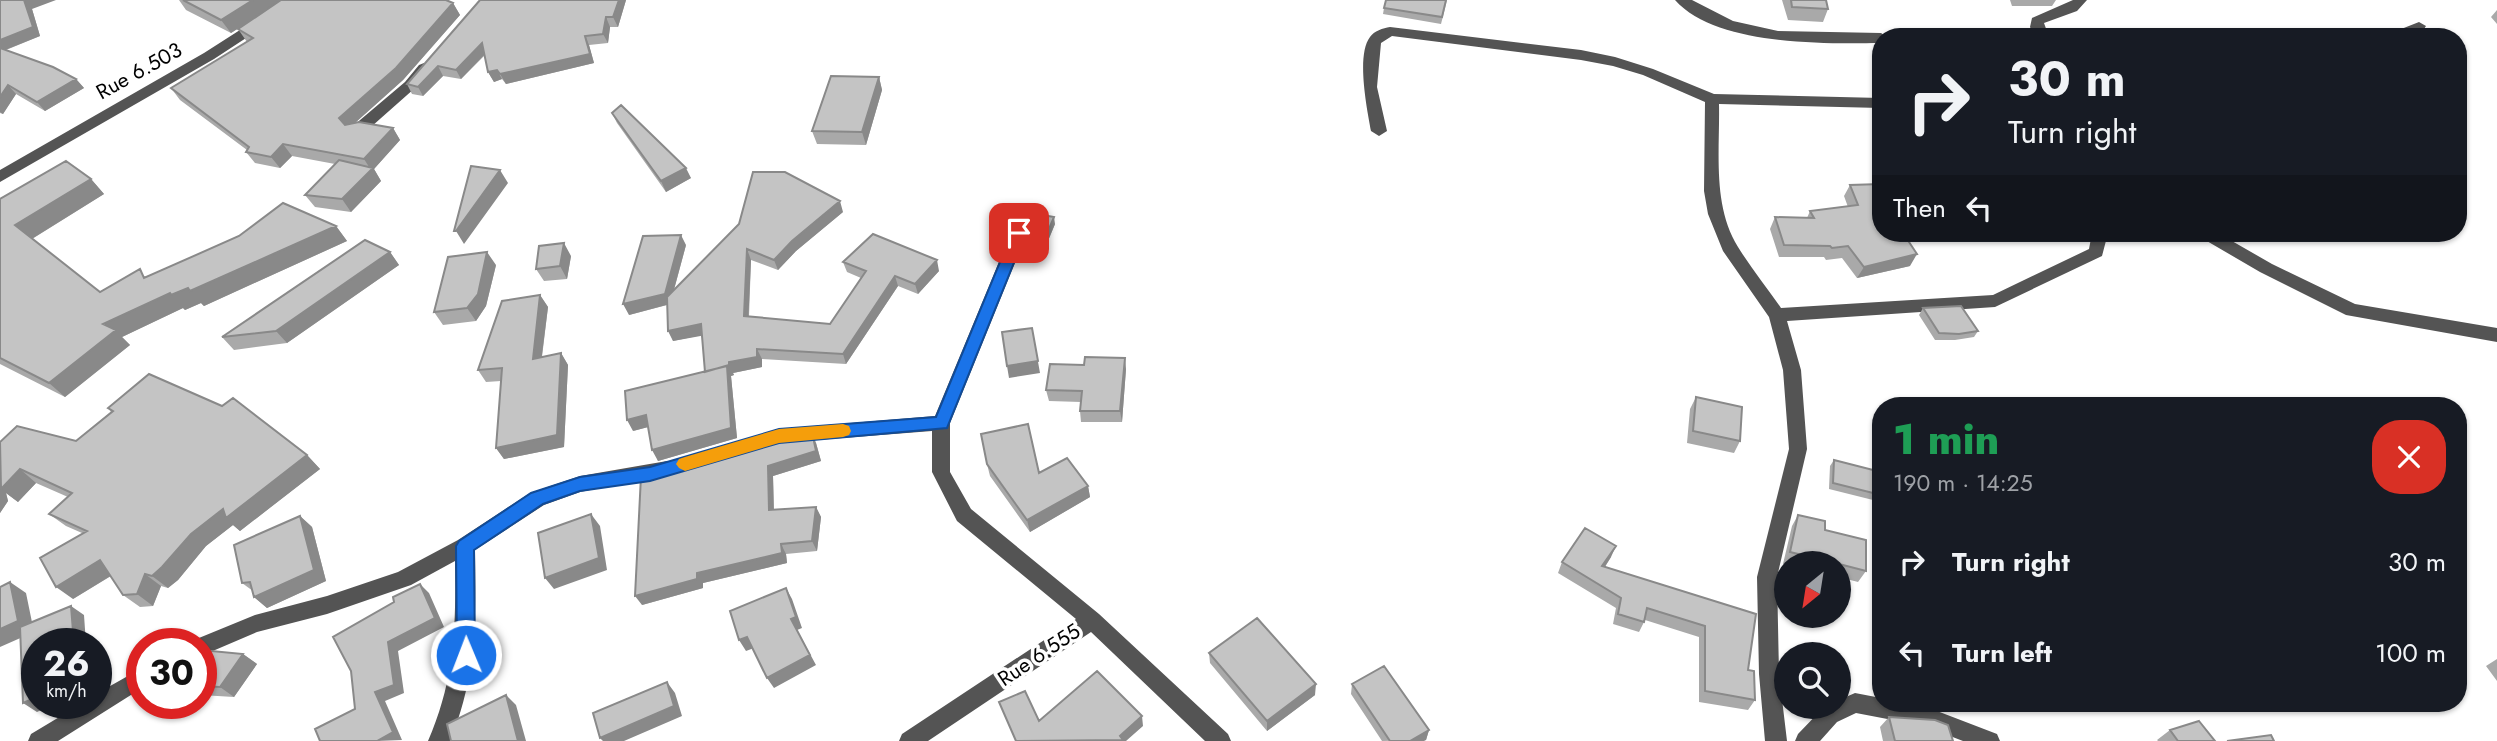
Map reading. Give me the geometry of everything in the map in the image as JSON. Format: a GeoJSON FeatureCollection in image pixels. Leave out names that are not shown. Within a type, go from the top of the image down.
{"type":"FeatureCollection","features":[{"type":"Feature","properties":{"kind":"street","name":"Rue 6.503"},"geometry":{"type":"LineString","coordinates":[[0,177],[209,56],[297,0]]}},
{"type":"Feature","properties":{"kind":"street"},"geometry":{"type":"LineString","coordinates":[[1682,0],[1707,17],[1756,32],[1816,39],[1872,37]]}},
{"type":"Feature","properties":{"kind":"street"},"geometry":{"type":"LineString","coordinates":[[2039,28],[2037,21],[2071,8],[2080,0]]}},
{"type":"Feature","properties":{"kind":"street"},"geometry":{"type":"LineString","coordinates":[[2413,28],[2418,26]]}},
{"type":"Feature","properties":{"kind":"street"},"geometry":{"type":"LineString","coordinates":[[1379,131],[1370,87],[1374,43],[1377,37],[1390,31],[1581,55],[1615,62],[1648,72],[1712,99],[1872,103]]}},
{"type":"Feature","properties":{"kind":"street"},"geometry":{"type":"LineString","coordinates":[[358,130],[410,85],[434,55]]}},
{"type":"Feature","properties":{"kind":"street"},"geometry":{"type":"LineString","coordinates":[[1712,99],[1712,191],[1716,214],[1729,247],[1777,315],[1792,370],[1798,449],[1767,577],[1769,674],[1776,741]]}},
{"type":"Feature","properties":{"kind":"street"},"geometry":{"type":"LineString","coordinates":[[1019,233],[942,423],[941,472],[964,515],[1092,620]]}},
{"type":"Feature","properties":{"kind":"street"},"geometry":{"type":"LineString","coordinates":[[1777,315],[1995,301],[2096,252],[2098,242]]}},
{"type":"Feature","properties":{"kind":"street"},"geometry":{"type":"LineString","coordinates":[[2221,242],[2266,268],[2352,310],[2497,335]]}},
{"type":"Feature","properties":{"kind":"street"},"geometry":{"type":"LineString","coordinates":[[727,451],[779,436],[942,423]]}},
{"type":"Feature","properties":{"kind":"street"},"geometry":{"type":"LineString","coordinates":[[217,640],[255,624],[327,605],[404,579],[465,546],[537,499],[580,484],[650,474],[689,462]]}},
{"type":"Feature","properties":{"kind":"street"},"geometry":{"type":"LineString","coordinates":[[439,741],[452,715],[466,655],[465,546]]}},
{"type":"Feature","properties":{"kind":"street","name":"Rue 6.555"},"geometry":{"type":"LineString","coordinates":[[910,741],[1092,620],[1220,741]]}},
{"type":"Feature","properties":{"kind":"street"},"geometry":{"type":"LineString","coordinates":[[39,741],[126,687]]}},
{"type":"Feature","properties":{"kind":"street"},"geometry":{"type":"LineString","coordinates":[[1805,741],[1830,715],[1855,703],[1872,706]]}},
{"type":"Feature","properties":{"kind":"street"},"geometry":{"type":"LineString","coordinates":[[1903,712],[1924,716],[1989,741]]}},
{"type":"Feature","properties":{"kind":"building"},"geometry":{"type":"Polygon","coordinates":[[[0,0],[24,0],[33,27],[0,40],[0,0]]]}},
{"type":"Feature","properties":{"kind":"building"},"geometry":{"type":"Polygon","coordinates":[[[183,0],[253,0],[221,20],[183,0]]]}},
{"type":"Feature","properties":{"kind":"building"},"geometry":{"type":"Polygon","coordinates":[[[281,0],[446,0],[453,3],[396,68],[339,118],[345,125],[359,122],[393,128],[364,159],[283,144],[271,157],[246,152],[249,147],[171,88],[253,38],[238,29],[281,0]]]}},
{"type":"Feature","properties":{"kind":"building"},"geometry":{"type":"Polygon","coordinates":[[[480,0],[619,0],[613,17],[606,17],[603,34],[585,36],[590,54],[500,74],[497,70],[488,72],[482,43],[456,70],[438,66],[418,87],[407,84],[480,0]]]}},
{"type":"Feature","properties":{"kind":"building"},"geometry":{"type":"Polygon","coordinates":[[[1386,0],[1446,0],[1442,17],[1384,8],[1386,0]]]}},
{"type":"Feature","properties":{"kind":"building"},"geometry":{"type":"Polygon","coordinates":[[[1791,0],[1826,0],[1828,9],[1792,7],[1791,0]]]}},
{"type":"Feature","properties":{"kind":"building"},"geometry":{"type":"Polygon","coordinates":[[[0,48],[53,67],[76,79],[37,102],[8,85],[0,97],[0,48]]]}},
{"type":"Feature","properties":{"kind":"building"},"geometry":{"type":"Polygon","coordinates":[[[831,76],[879,77],[862,132],[812,131],[831,76]]]}},
{"type":"Feature","properties":{"kind":"building"},"geometry":{"type":"Polygon","coordinates":[[[621,105],[686,168],[661,181],[612,113],[621,105]]]}},
{"type":"Feature","properties":{"kind":"building"},"geometry":{"type":"Polygon","coordinates":[[[339,160],[373,168],[342,199],[305,195],[339,160]]]}},
{"type":"Feature","properties":{"kind":"building"},"geometry":{"type":"Polygon","coordinates":[[[66,161],[91,179],[15,225],[100,292],[140,269],[144,278],[239,236],[283,203],[336,226],[190,291],[188,288],[171,295],[170,293],[103,324],[116,330],[49,383],[0,358],[0,199],[66,161]]]}},
{"type":"Feature","properties":{"kind":"building"},"geometry":{"type":"Polygon","coordinates":[[[471,166],[500,170],[454,231],[471,166]]]}},
{"type":"Feature","properties":{"kind":"building"},"geometry":{"type":"Polygon","coordinates":[[[753,172],[785,172],[840,201],[792,241],[774,260],[747,249],[744,316],[830,324],[866,271],[843,262],[873,234],[937,260],[915,284],[895,276],[843,354],[757,349],[757,357],[729,362],[729,365],[705,372],[701,324],[668,331],[667,297],[739,224],[753,172]]]}},
{"type":"Feature","properties":{"kind":"building"},"geometry":{"type":"Polygon","coordinates":[[[1872,184],[1872,242],[1909,242],[1917,254],[1864,267],[1848,246],[1832,248],[1784,245],[1775,217],[1814,218],[1810,211],[1858,205],[1850,185],[1872,184]]]}},
{"type":"Feature","properties":{"kind":"building"},"geometry":{"type":"Polygon","coordinates":[[[1031,213],[1054,217],[1044,241],[1024,238],[1028,227],[1026,223],[1031,213]]]}},
{"type":"Feature","properties":{"kind":"building"},"geometry":{"type":"Polygon","coordinates":[[[681,235],[665,294],[623,304],[643,236],[681,235]]]}},
{"type":"Feature","properties":{"kind":"building"},"geometry":{"type":"Polygon","coordinates":[[[365,240],[390,252],[276,331],[222,337],[365,240]]]}},
{"type":"Feature","properties":{"kind":"building"},"geometry":{"type":"Polygon","coordinates":[[[564,243],[560,266],[536,269],[539,246],[564,243]]]}},
{"type":"Feature","properties":{"kind":"building"},"geometry":{"type":"Polygon","coordinates":[[[487,252],[478,294],[467,308],[434,312],[448,257],[487,252]]]}},
{"type":"Feature","properties":{"kind":"building"},"geometry":{"type":"Polygon","coordinates":[[[540,295],[533,359],[561,353],[557,435],[496,448],[502,368],[478,370],[502,301],[540,295]]]}},
{"type":"Feature","properties":{"kind":"building"},"geometry":{"type":"Polygon","coordinates":[[[1961,306],[1978,331],[1939,333],[1923,308],[1961,306]]]}},
{"type":"Feature","properties":{"kind":"building"},"geometry":{"type":"Polygon","coordinates":[[[1032,328],[1038,361],[1007,366],[1002,332],[1032,328]]]}},
{"type":"Feature","properties":{"kind":"building"},"geometry":{"type":"Polygon","coordinates":[[[1085,357],[1125,358],[1120,411],[1080,411],[1082,391],[1046,390],[1050,364],[1084,365],[1085,357]]]}},
{"type":"Feature","properties":{"kind":"building"},"geometry":{"type":"Polygon","coordinates":[[[727,366],[731,428],[652,450],[646,415],[627,420],[625,391],[727,366]]]}},
{"type":"Feature","properties":{"kind":"building"},"geometry":{"type":"Polygon","coordinates":[[[149,374],[222,406],[233,398],[307,455],[226,518],[223,509],[191,534],[152,576],[145,574],[137,594],[123,595],[100,560],[56,587],[40,558],[87,531],[49,514],[72,493],[20,469],[1,489],[0,442],[17,426],[76,441],[113,411],[108,408],[149,374]]]}},
{"type":"Feature","properties":{"kind":"building"},"geometry":{"type":"Polygon","coordinates":[[[1696,397],[1742,407],[1740,441],[1693,431],[1696,397]]]}},
{"type":"Feature","properties":{"kind":"building"},"geometry":{"type":"Polygon","coordinates":[[[1028,424],[1039,473],[1067,458],[1088,486],[1027,520],[987,464],[981,434],[1028,424]]]}},
{"type":"Feature","properties":{"kind":"building"},"geometry":{"type":"Polygon","coordinates":[[[812,432],[816,451],[768,466],[769,510],[816,507],[812,541],[781,544],[782,553],[697,573],[697,579],[635,596],[641,476],[768,437],[768,441],[812,432]]]}},
{"type":"Feature","properties":{"kind":"building"},"geometry":{"type":"Polygon","coordinates":[[[1834,460],[1872,470],[1872,493],[1833,483],[1834,460]]]}},
{"type":"Feature","properties":{"kind":"building"},"geometry":{"type":"Polygon","coordinates":[[[591,514],[599,558],[545,578],[538,533],[591,514]]]}},
{"type":"Feature","properties":{"kind":"building"},"geometry":{"type":"Polygon","coordinates":[[[1798,515],[1825,521],[1825,530],[1866,540],[1866,571],[1852,568],[1852,551],[1790,551],[1798,515]]]}},
{"type":"Feature","properties":{"kind":"building"},"geometry":{"type":"Polygon","coordinates":[[[300,516],[314,570],[254,597],[250,582],[242,583],[234,545],[300,516]]]}},
{"type":"Feature","properties":{"kind":"building"},"geometry":{"type":"Polygon","coordinates":[[[1585,528],[1616,546],[1602,566],[1756,614],[1748,670],[1754,671],[1755,700],[1705,691],[1705,626],[1647,608],[1644,622],[1618,614],[1621,598],[1562,562],[1585,528]]]}},
{"type":"Feature","properties":{"kind":"building"},"geometry":{"type":"Polygon","coordinates":[[[10,582],[18,621],[0,629],[0,587],[10,582]]]}},
{"type":"Feature","properties":{"kind":"building"},"geometry":{"type":"Polygon","coordinates":[[[420,584],[435,618],[388,642],[394,685],[375,692],[393,732],[377,741],[320,741],[315,729],[355,709],[351,671],[333,637],[394,602],[393,597],[420,584]]]}},
{"type":"Feature","properties":{"kind":"building"},"geometry":{"type":"Polygon","coordinates":[[[786,588],[796,617],[791,619],[810,655],[767,678],[747,637],[739,640],[730,611],[786,588]]]}},
{"type":"Feature","properties":{"kind":"building"},"geometry":{"type":"Polygon","coordinates":[[[71,606],[73,628],[21,628],[21,652],[20,627],[71,606]]]}},
{"type":"Feature","properties":{"kind":"building"},"geometry":{"type":"Polygon","coordinates":[[[1257,618],[1316,684],[1267,721],[1209,653],[1257,618]]]}},
{"type":"Feature","properties":{"kind":"building"},"geometry":{"type":"Polygon","coordinates":[[[217,652],[243,654],[220,687],[217,687],[217,652]]]}},
{"type":"Feature","properties":{"kind":"building"},"geometry":{"type":"Polygon","coordinates":[[[1384,666],[1429,730],[1410,741],[1390,741],[1352,684],[1384,666]]]}},
{"type":"Feature","properties":{"kind":"building"},"geometry":{"type":"Polygon","coordinates":[[[1097,671],[1142,716],[1120,736],[1123,740],[1016,741],[999,702],[1025,691],[1039,721],[1097,671]]]}},
{"type":"Feature","properties":{"kind":"building"},"geometry":{"type":"Polygon","coordinates":[[[667,682],[674,706],[600,738],[593,713],[667,682]]]}},
{"type":"Feature","properties":{"kind":"building"},"geometry":{"type":"Polygon","coordinates":[[[506,695],[518,741],[451,741],[447,724],[506,695]]]}},
{"type":"Feature","properties":{"kind":"building"},"geometry":{"type":"Polygon","coordinates":[[[1889,717],[1935,720],[1948,725],[1953,741],[1895,741],[1889,717]]]}},
{"type":"Feature","properties":{"kind":"building"},"geometry":{"type":"Polygon","coordinates":[[[2199,721],[2215,741],[2178,741],[2170,730],[2199,721]]]}},
{"type":"Feature","properties":{"kind":"building"},"geometry":{"type":"Polygon","coordinates":[[[2271,735],[2274,741],[2227,741],[2271,735]]]}},
{"type":"Feature","properties":{"kind":"slow traffic"},"geometry":{"type":"LineString","coordinates":[[685,464],[779,436],[843,431]]}},
{"type":"Feature","properties":{"kind":"route"},"geometry":{"type":"LineString","coordinates":[[466,655],[465,546],[537,499],[580,484],[650,474],[779,436],[942,423],[1019,233]]}}]}
